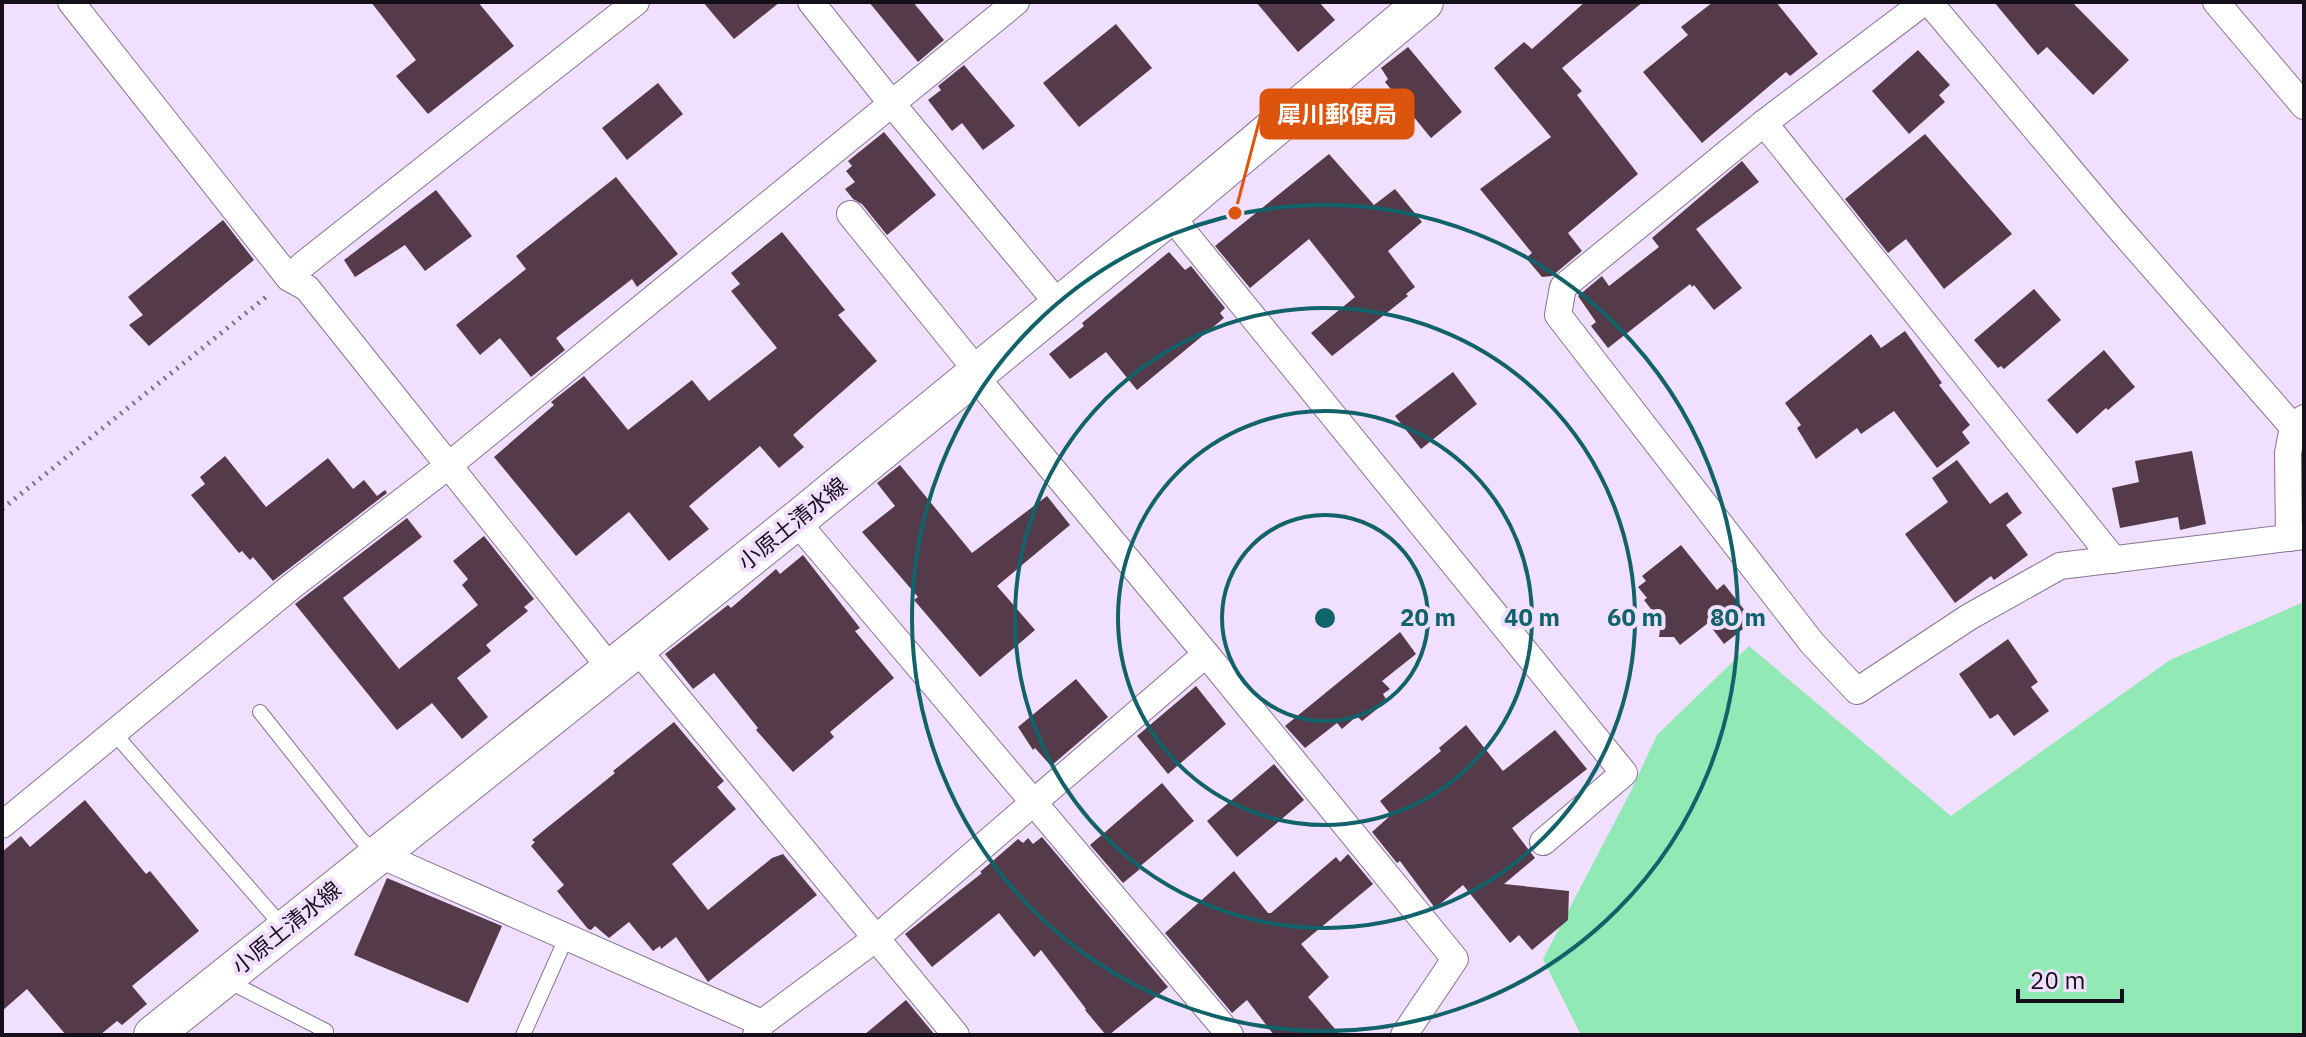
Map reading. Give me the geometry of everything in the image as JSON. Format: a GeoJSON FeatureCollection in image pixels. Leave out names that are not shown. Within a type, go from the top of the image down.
{"type":"FeatureCollection","features":[{"type":"Feature","properties":{"kind":"main road","name":"小原土清水線"},"geometry":{"type":"LineString","coordinates":[[153,1035],[796,521],[1060,306],[1424,2]]}},
{"type":"Feature","properties":{"kind":"street"},"geometry":{"type":"LineString","coordinates":[[71,2],[289,278],[307,288],[448,466],[875,939],[956,1035]]}},
{"type":"Feature","properties":{"kind":"street"},"geometry":{"type":"LineString","coordinates":[[289,278],[636,2]]}},
{"type":"Feature","properties":{"kind":"street"},"geometry":{"type":"LineString","coordinates":[[811,2],[1060,306]]}},
{"type":"Feature","properties":{"kind":"street"},"geometry":{"type":"LineString","coordinates":[[2,825],[292,586],[448,466],[1016,2]]}},
{"type":"Feature","properties":{"kind":"street"},"geometry":{"type":"LineString","coordinates":[[1926,2],[2113,221],[2299,423],[2288,453],[2296,537],[2060,566],[1969,617],[1857,691],[1812,643],[1558,315],[1563,287],[1764,123],[1926,2]]}},
{"type":"Feature","properties":{"kind":"street"},"geometry":{"type":"LineString","coordinates":[[2216,2],[2304,106]]}},
{"type":"Feature","properties":{"kind":"street"},"geometry":{"type":"LineString","coordinates":[[1764,123],[2114,560]]}},
{"type":"Feature","properties":{"kind":"street"},"geometry":{"type":"LineString","coordinates":[[850,214],[976,374],[1455,959],[1404,1035]]}},
{"type":"Feature","properties":{"kind":"street"},"geometry":{"type":"LineString","coordinates":[[1170,215],[1624,773],[1543,842]]}},
{"type":"Feature","properties":{"kind":"street"},"geometry":{"type":"LineString","coordinates":[[796,521],[1230,1035]]}},
{"type":"Feature","properties":{"kind":"street"},"geometry":{"type":"LineString","coordinates":[[378,854],[567,936],[759,1029],[875,939],[1206,654]]}},
{"type":"Feature","properties":{"kind":"lane"},"geometry":{"type":"LineString","coordinates":[[260,712],[361,839],[378,854]]}},
{"type":"Feature","properties":{"kind":"lane"},"geometry":{"type":"LineString","coordinates":[[114,733],[284,928]]}},
{"type":"Feature","properties":{"kind":"lane"},"geometry":{"type":"LineString","coordinates":[[523,1035],[567,936]]}},
{"type":"Feature","properties":{"kind":"lane"},"geometry":{"type":"LineString","coordinates":[[222,978],[326,1031],[324,1035]]}},
{"type":"Feature","properties":{"kind":"path"},"geometry":{"type":"LineString","coordinates":[[2,509],[289,278]]}},
{"type":"Feature","properties":{"kind":"green space"},"geometry":{"type":"Polygon","coordinates":[[[2304,602],[2304,1035],[1581,1035],[1543,959],[1657,735],[1749,646],[1951,816],[2170,660],[2304,602]]]}},
{"type":"Feature","properties":{"kind":"building"},"geometry":{"type":"Polygon","coordinates":[[[371,2],[478,2],[514,46],[428,114],[396,76],[416,60],[371,2]]]}},
{"type":"Feature","properties":{"kind":"building"},"geometry":{"type":"Polygon","coordinates":[[[703,2],[780,2],[734,39],[703,2]]]}},
{"type":"Feature","properties":{"kind":"building"},"geometry":{"type":"Polygon","coordinates":[[[869,2],[913,2],[944,40],[918,62],[869,2]]]}},
{"type":"Feature","properties":{"kind":"building"},"geometry":{"type":"Polygon","coordinates":[[[1256,2],[1319,2],[1335,20],[1298,52],[1256,2]]]}},
{"type":"Feature","properties":{"kind":"building"},"geometry":{"type":"Polygon","coordinates":[[[1585,2],[1643,2],[1562,68],[1582,91],[1577,95],[1638,174],[1568,233],[1582,251],[1552,276],[1542,277],[1526,258],[1532,253],[1480,189],[1551,137],[1494,68],[1524,42],[1532,49],[1585,2]]]}},
{"type":"Feature","properties":{"kind":"building"},"geometry":{"type":"Polygon","coordinates":[[[1713,2],[1776,2],[1818,54],[1790,76],[1786,72],[1702,143],[1643,72],[1688,35],[1681,27],[1713,2]]]}},
{"type":"Feature","properties":{"kind":"building"},"geometry":{"type":"Polygon","coordinates":[[[1994,2],[2072,2],[2129,60],[2093,95],[2047,47],[2038,55],[1994,2]]]}},
{"type":"Feature","properties":{"kind":"building"},"geometry":{"type":"Polygon","coordinates":[[[1116,24],[1152,68],[1079,127],[1043,83],[1116,24]]]}},
{"type":"Feature","properties":{"kind":"building"},"geometry":{"type":"Polygon","coordinates":[[[1408,47],[1462,112],[1431,138],[1385,82],[1388,79],[1381,68],[1408,47]]]}},
{"type":"Feature","properties":{"kind":"building"},"geometry":{"type":"Polygon","coordinates":[[[1918,50],[1950,85],[1939,95],[1945,102],[1909,134],[1872,91],[1918,50]]]}},
{"type":"Feature","properties":{"kind":"building"},"geometry":{"type":"Polygon","coordinates":[[[964,65],[1015,126],[983,150],[962,123],[952,131],[928,100],[941,90],[938,86],[964,65]]]}},
{"type":"Feature","properties":{"kind":"building"},"geometry":{"type":"Polygon","coordinates":[[[658,83],[683,114],[627,160],[602,128],[658,83]]]}},
{"type":"Feature","properties":{"kind":"building"},"geometry":{"type":"Polygon","coordinates":[[[884,132],[936,195],[887,235],[862,204],[845,189],[855,182],[846,171],[852,166],[848,161],[884,132]]]}},
{"type":"Feature","properties":{"kind":"building"},"geometry":{"type":"Polygon","coordinates":[[[1925,134],[2012,234],[1944,289],[1906,239],[1888,253],[1845,199],[1925,134]]]}},
{"type":"Feature","properties":{"kind":"building"},"geometry":{"type":"Polygon","coordinates":[[[1329,154],[1374,205],[1395,189],[1422,222],[1388,251],[1415,287],[1406,294],[1408,296],[1332,356],[1311,333],[1355,297],[1309,239],[1250,288],[1215,246],[1329,154]]]}},
{"type":"Feature","properties":{"kind":"building"},"geometry":{"type":"Polygon","coordinates":[[[1742,161],[1759,182],[1696,229],[1742,288],[1714,310],[1690,284],[1608,348],[1591,326],[1596,322],[1578,296],[1602,276],[1609,286],[1659,247],[1652,238],[1742,161]]]}},
{"type":"Feature","properties":{"kind":"building"},"geometry":{"type":"Polygon","coordinates":[[[616,177],[678,254],[637,287],[632,279],[556,338],[565,350],[531,377],[500,338],[480,355],[456,325],[526,269],[516,256],[616,177]]]}},
{"type":"Feature","properties":{"kind":"building"},"geometry":{"type":"Polygon","coordinates":[[[436,190],[472,236],[425,271],[405,245],[355,277],[344,260],[436,190]]]}},
{"type":"Feature","properties":{"kind":"building"},"geometry":{"type":"Polygon","coordinates":[[[223,220],[254,260],[149,346],[129,325],[143,315],[128,297],[223,220]]]}},
{"type":"Feature","properties":{"kind":"building"},"geometry":{"type":"Polygon","coordinates":[[[782,232],[845,310],[838,315],[877,361],[793,435],[804,447],[779,468],[760,446],[689,506],[709,529],[669,561],[629,512],[576,556],[494,457],[554,405],[551,402],[584,376],[628,430],[692,380],[709,401],[777,348],[731,291],[740,284],[731,273],[782,232]]]}},
{"type":"Feature","properties":{"kind":"building"},"geometry":{"type":"Polygon","coordinates":[[[1169,252],[1185,270],[1191,266],[1225,308],[1220,313],[1224,318],[1137,390],[1106,352],[1070,379],[1049,354],[1169,252]]]}},
{"type":"Feature","properties":{"kind":"building"},"geometry":{"type":"Polygon","coordinates":[[[2034,289],[2061,320],[2004,369],[2001,366],[1998,368],[1974,340],[2034,289]]]}},
{"type":"Feature","properties":{"kind":"building"},"geometry":{"type":"Polygon","coordinates":[[[1905,331],[1942,383],[1939,385],[1970,425],[1962,432],[1970,443],[1937,468],[1894,411],[1861,434],[1857,428],[1816,459],[1797,428],[1801,425],[1785,403],[1871,334],[1881,348],[1905,331]]]}},
{"type":"Feature","properties":{"kind":"building"},"geometry":{"type":"Polygon","coordinates":[[[2104,350],[2135,387],[2077,434],[2047,400],[2104,350]]]}},
{"type":"Feature","properties":{"kind":"building"},"geometry":{"type":"Polygon","coordinates":[[[1453,372],[1477,404],[1421,449],[1395,416],[1453,372]]]}},
{"type":"Feature","properties":{"kind":"building"},"geometry":{"type":"Polygon","coordinates":[[[2192,451],[2206,524],[2180,530],[2178,517],[2120,528],[2112,488],[2139,482],[2135,461],[2192,451]]]}},
{"type":"Feature","properties":{"kind":"building"},"geometry":{"type":"Polygon","coordinates":[[[225,456],[266,507],[328,458],[353,489],[364,480],[377,496],[385,490],[387,493],[273,581],[253,557],[250,560],[242,551],[239,553],[191,495],[205,484],[200,477],[225,456]]]}},
{"type":"Feature","properties":{"kind":"building"},"geometry":{"type":"Polygon","coordinates":[[[1957,460],[1990,504],[2007,492],[2022,513],[2006,525],[2028,555],[1994,580],[1991,576],[1955,603],[1905,534],[1948,502],[1932,478],[1957,460]]]}},
{"type":"Feature","properties":{"kind":"building"},"geometry":{"type":"Polygon","coordinates":[[[900,465],[972,553],[1047,496],[1070,525],[997,586],[1035,630],[980,677],[914,600],[918,597],[862,532],[895,506],[877,483],[900,465]]]}},
{"type":"Feature","properties":{"kind":"building"},"geometry":{"type":"Polygon","coordinates":[[[407,518],[422,537],[343,598],[399,669],[478,605],[462,585],[468,579],[453,561],[484,536],[534,599],[524,607],[528,611],[486,645],[491,651],[457,678],[488,717],[462,739],[432,703],[397,730],[295,604],[407,518]]]}},
{"type":"Feature","properties":{"kind":"building"},"geometry":{"type":"Polygon","coordinates":[[[1681,545],[1717,590],[1724,584],[1753,621],[1724,644],[1708,623],[1680,645],[1674,637],[1659,637],[1661,622],[1638,587],[1646,581],[1642,576],[1681,545]]]}},
{"type":"Feature","properties":{"kind":"building"},"geometry":{"type":"Polygon","coordinates":[[[803,555],[860,628],[855,631],[894,678],[830,732],[834,737],[793,772],[756,730],[758,728],[714,673],[693,689],[665,654],[728,605],[731,608],[776,569],[780,574],[803,555]]]}},
{"type":"Feature","properties":{"kind":"building"},"geometry":{"type":"Polygon","coordinates":[[[1400,632],[1416,654],[1382,681],[1390,689],[1383,694],[1387,701],[1362,721],[1357,716],[1342,729],[1337,723],[1305,748],[1285,726],[1400,632]]]}},
{"type":"Feature","properties":{"kind":"building"},"geometry":{"type":"Polygon","coordinates":[[[2008,639],[2038,682],[2031,687],[2049,711],[2014,736],[1998,714],[1990,719],[1959,674],[2008,639]]]}},
{"type":"Feature","properties":{"kind":"building"},"geometry":{"type":"Polygon","coordinates":[[[1076,679],[1108,717],[1051,766],[1035,748],[1033,750],[1018,727],[1076,679]]]}},
{"type":"Feature","properties":{"kind":"building"},"geometry":{"type":"Polygon","coordinates":[[[1196,686],[1226,724],[1168,774],[1137,736],[1196,686]]]}},
{"type":"Feature","properties":{"kind":"building"},"geometry":{"type":"Polygon","coordinates":[[[674,722],[724,781],[717,787],[736,809],[672,864],[708,910],[772,858],[783,854],[817,895],[708,982],[676,937],[661,949],[660,946],[653,951],[629,922],[609,938],[595,926],[588,929],[557,891],[564,885],[531,846],[535,842],[532,840],[674,722]]]}},
{"type":"Feature","properties":{"kind":"building"},"geometry":{"type":"Polygon","coordinates":[[[1466,725],[1503,771],[1555,730],[1587,769],[1512,828],[1535,858],[1504,884],[1569,891],[1568,920],[1532,950],[1519,935],[1510,943],[1463,885],[1435,908],[1400,861],[1397,863],[1372,832],[1391,815],[1380,801],[1441,751],[1439,748],[1466,725]]]}},
{"type":"Feature","properties":{"kind":"building"},"geometry":{"type":"Polygon","coordinates":[[[1274,764],[1304,800],[1237,857],[1207,821],[1274,764]]]}},
{"type":"Feature","properties":{"kind":"building"},"geometry":{"type":"Polygon","coordinates":[[[1162,783],[1194,821],[1123,883],[1090,845],[1162,783]]]}},
{"type":"Feature","properties":{"kind":"building"},"geometry":{"type":"Polygon","coordinates":[[[85,800],[146,874],[150,871],[199,931],[132,986],[147,1004],[122,1025],[117,1021],[100,1035],[66,1035],[27,989],[2,1011],[2,852],[21,836],[30,847],[85,800]]]}},
{"type":"Feature","properties":{"kind":"building"},"geometry":{"type":"Polygon","coordinates":[[[1042,837],[1168,987],[1109,1035],[1085,1010],[1041,950],[1034,957],[999,913],[932,967],[905,934],[982,873],[1018,839],[1023,843],[1028,838],[1033,844],[1042,837]]]}},
{"type":"Feature","properties":{"kind":"building"},"geometry":{"type":"Polygon","coordinates":[[[1348,854],[1373,884],[1301,944],[1329,977],[1308,997],[1340,1035],[1274,1035],[1247,1000],[1232,1013],[1165,933],[1234,871],[1271,913],[1336,857],[1340,862],[1348,854]]]}},
{"type":"Feature","properties":{"kind":"building"},"geometry":{"type":"Polygon","coordinates":[[[387,878],[502,926],[468,1003],[354,955],[387,878]]]}},
{"type":"Feature","properties":{"kind":"building"},"geometry":{"type":"Polygon","coordinates":[[[906,1000],[935,1035],[864,1035],[906,1000]]]}},
{"type":"Feature","properties":{"kind":"place","name":"犀川郵便局"},"geometry":{"type":"Point","coordinates":[1235,213]}}]}
